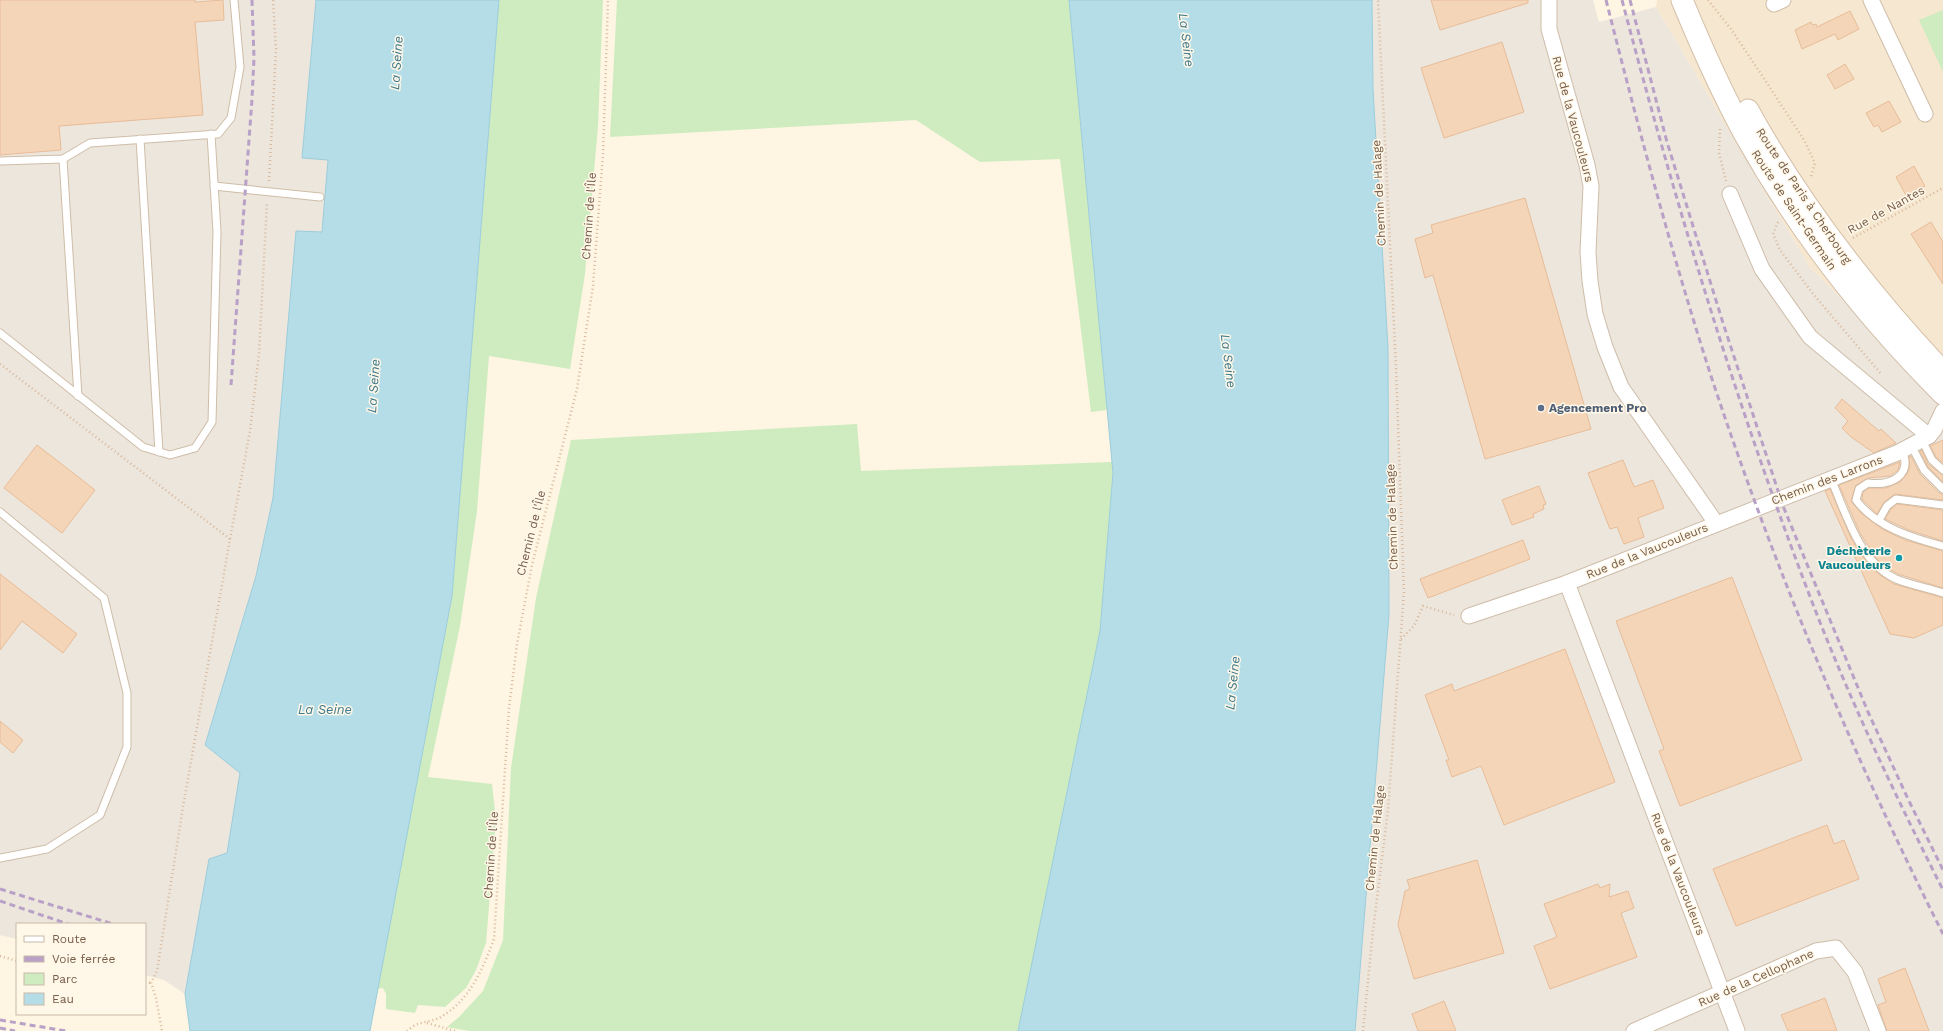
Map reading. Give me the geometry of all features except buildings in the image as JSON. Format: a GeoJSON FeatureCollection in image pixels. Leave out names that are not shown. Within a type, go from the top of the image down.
{"type":"FeatureCollection","features":[{"type":"Feature","properties":{"kind":"main road","name":"Route de Saint-Germain"},"geometry":{"type":"LineString","coordinates":[[1682,0],[1728,101],[1759,159],[1782,196],[1848,288],[1900,349],[1943,394]]}},
{"type":"Feature","properties":{"kind":"main road","name":"Route de Paris à Cherbourg"},"geometry":{"type":"LineString","coordinates":[[1694,0],[1732,81],[1758,128],[1786,172],[1837,248],[1870,290],[1943,372]]}},
{"type":"Feature","properties":{"kind":"street","name":"Rue de la Vaucouleurs"},"geometry":{"type":"LineString","coordinates":[[1469,616],[1567,583],[1716,523],[1621,387],[1605,347],[1595,314],[1588,252],[1591,186],[1587,165],[1549,29],[1549,0]]}},
{"type":"Feature","properties":{"kind":"street"},"geometry":{"type":"LineString","coordinates":[[1871,0],[1925,114]]}},
{"type":"Feature","properties":{"kind":"street"},"geometry":{"type":"LineString","coordinates":[[1730,194],[1762,269],[1810,337],[1924,438],[1943,411]]}},
{"type":"Feature","properties":{"kind":"street","name":"Chemin des Larrons"},"geometry":{"type":"LineString","coordinates":[[1716,523],[1831,479],[1924,438]]}},
{"type":"Feature","properties":{"kind":"street","name":"Rue de la Vaucouleurs"},"geometry":{"type":"LineString","coordinates":[[1567,583],[1737,1031]]}},
{"type":"Feature","properties":{"kind":"street","name":"Rue de la Cellophane"},"geometry":{"type":"LineString","coordinates":[[1634,1031],[1816,951],[1836,948],[1855,972],[1878,1031]]}},
{"type":"Feature","properties":{"kind":"lane"},"geometry":{"type":"LineString","coordinates":[[0,161],[63,159],[90,143],[218,134],[231,118],[240,67],[234,0]]}},
{"type":"Feature","properties":{"kind":"lane"},"geometry":{"type":"LineString","coordinates":[[0,333],[143,447],[170,455],[195,448],[212,422],[217,232],[211,134]]}},
{"type":"Feature","properties":{"kind":"lane"},"geometry":{"type":"LineString","coordinates":[[140,139],[159,452]]}},
{"type":"Feature","properties":{"kind":"lane"},"geometry":{"type":"LineString","coordinates":[[63,159],[78,396]]}},
{"type":"Feature","properties":{"kind":"lane"},"geometry":{"type":"LineString","coordinates":[[214,186],[320,197]]}},
{"type":"Feature","properties":{"kind":"lane"},"geometry":{"type":"LineString","coordinates":[[1924,438],[1932,460],[1943,470]]}},
{"type":"Feature","properties":{"kind":"lane"},"geometry":{"type":"LineString","coordinates":[[1924,438],[1924,470],[1943,489]]}},
{"type":"Feature","properties":{"kind":"lane"},"geometry":{"type":"LineString","coordinates":[[1924,438],[1906,461],[1904,472],[1893,481],[1879,484],[1868,483],[1859,489],[1856,500],[1864,510],[1911,538],[1943,546]]}},
{"type":"Feature","properties":{"kind":"lane"},"geometry":{"type":"LineString","coordinates":[[1831,479],[1858,540],[1876,565],[1896,578],[1943,593]]}},
{"type":"Feature","properties":{"kind":"lane"},"geometry":{"type":"LineString","coordinates":[[1879,520],[1886,506],[1896,499],[1943,505]]}},
{"type":"Feature","properties":{"kind":"lane"},"geometry":{"type":"LineString","coordinates":[[0,512],[104,598],[127,693],[127,747],[100,815],[48,849],[0,858]]}},
{"type":"Feature","properties":{"kind":"path"},"geometry":{"type":"LineString","coordinates":[[162,1031],[156,998],[151,983],[157,971],[183,807],[250,430],[259,354],[276,49],[273,0]]}},
{"type":"Feature","properties":{"kind":"path","name":"Chemin de l'Île"},"geometry":{"type":"LineString","coordinates":[[407,1031],[417,1024],[426,1023],[444,1016],[463,999],[481,974],[494,939],[509,708],[517,644],[532,565],[577,388],[593,286],[603,154],[608,0]]}},
{"type":"Feature","properties":{"kind":"path","name":"Chemin de Halage"},"geometry":{"type":"LineString","coordinates":[[1363,1031],[1373,931],[1388,810],[1404,585],[1396,359],[1378,0]]}},
{"type":"Feature","properties":{"kind":"path"},"geometry":{"type":"LineString","coordinates":[[1708,0],[1731,29],[1804,140],[1815,163],[1811,177]]}},
{"type":"Feature","properties":{"kind":"path","name":"Rue de Nantes"},"geometry":{"type":"LineString","coordinates":[[1837,248],[1943,188]]}},
{"type":"Feature","properties":{"kind":"path"},"geometry":{"type":"LineString","coordinates":[[1778,221],[1772,234],[1780,250],[1814,295],[1887,381]]}},
{"type":"Feature","properties":{"kind":"path"},"geometry":{"type":"LineString","coordinates":[[0,364],[230,539]]}},
{"type":"Feature","properties":{"kind":"path"},"geometry":{"type":"LineString","coordinates":[[1400,639],[1414,626],[1423,606],[1454,615],[1469,616]]}},
{"type":"Feature","properties":{"kind":"path"},"geometry":{"type":"LineString","coordinates":[[0,956],[16,961]]}},
{"type":"Feature","properties":{"kind":"path"},"geometry":{"type":"LineString","coordinates":[[146,982],[151,983]]}},
{"type":"Feature","properties":{"kind":"path"},"geometry":{"type":"LineString","coordinates":[[426,1023],[455,1031]]}},
{"type":"Feature","properties":{"kind":"shaded area"},"geometry":{"type":"Polygon","coordinates":[[[0,0],[316,0],[302,157],[328,160],[322,232],[296,231],[273,498],[256,576],[205,744],[240,773],[227,853],[209,859],[185,994],[164,980],[146,975],[146,923],[16,923],[16,939],[0,935],[0,0]]]}},
{"type":"Feature","properties":{"kind":"shaded area"},"geometry":{"type":"Polygon","coordinates":[[[1372,0],[1593,0],[1599,22],[1656,7],[1810,268],[1943,396],[1943,1031],[1355,1031],[1389,614],[1388,348],[1373,89],[1372,0]]]}},
{"type":"Feature","properties":{"kind":"shaded area"},"geometry":{"type":"Polygon","coordinates":[[[1657,0],[1943,0],[1943,396],[1810,268],[1656,7],[1657,0]]]}},
{"type":"Feature","properties":{"kind":"green space"},"geometry":{"type":"Polygon","coordinates":[[[499,0],[603,0],[598,126],[585,274],[570,369],[489,356],[477,511],[460,626],[428,777],[492,784],[496,820],[486,943],[476,970],[466,988],[445,1007],[418,1005],[415,1013],[386,1009],[386,994],[383,988],[377,989],[452,596],[499,0]]]}},
{"type":"Feature","properties":{"kind":"green space"},"geometry":{"type":"Polygon","coordinates":[[[617,0],[1069,0],[1107,410],[1091,412],[1060,159],[980,162],[916,120],[610,137],[617,0]]]}},
{"type":"Feature","properties":{"kind":"green space"},"geometry":{"type":"Polygon","coordinates":[[[1943,10],[1943,72],[1919,20],[1943,10]]]}},
{"type":"Feature","properties":{"kind":"green space"},"geometry":{"type":"Polygon","coordinates":[[[857,424],[861,471],[1112,462],[1113,473],[1100,631],[1018,1031],[469,1031],[447,1027],[459,1017],[483,991],[503,940],[511,768],[536,598],[571,440],[857,424]]]}},
{"type":"Feature","properties":{"kind":"water","name":"La Seine"},"geometry":{"type":"Polygon","coordinates":[[[316,0],[499,0],[452,596],[370,1031],[190,1031],[185,994],[209,859],[227,853],[240,773],[205,745],[256,576],[273,498],[296,231],[322,232],[328,160],[302,158],[316,0]]]}},
{"type":"Feature","properties":{"kind":"water"},"geometry":{"type":"Polygon","coordinates":[[[1069,0],[1372,0],[1373,89],[1388,348],[1389,614],[1355,1031],[1018,1031],[1100,631],[1113,473],[1069,0]]]}},
{"type":"Feature","properties":{"kind":"railway"},"geometry":{"type":"LineString","coordinates":[[231,385],[252,99],[254,58],[252,0]]}},
{"type":"Feature","properties":{"kind":"railway"},"geometry":{"type":"LineString","coordinates":[[1606,0],[1669,236],[1696,329],[1735,447],[1816,659],[1877,798],[1943,934]]}},
{"type":"Feature","properties":{"kind":"railway"},"geometry":{"type":"LineString","coordinates":[[1622,0],[1662,148],[1706,295],[1729,368],[1779,514],[1821,625],[1853,702],[1888,778],[1943,890]]}},
{"type":"Feature","properties":{"kind":"railway"},"geometry":{"type":"LineString","coordinates":[[1630,0],[1667,142],[1723,323],[1783,506],[1868,712],[1943,870]]}},
{"type":"Feature","properties":{"kind":"railway"},"geometry":{"type":"LineString","coordinates":[[0,889],[110,923]]}},
{"type":"Feature","properties":{"kind":"railway"},"geometry":{"type":"LineString","coordinates":[[0,901],[65,923]]}},
{"type":"Feature","properties":{"kind":"railway"},"geometry":{"type":"LineString","coordinates":[[0,1020],[66,1031]]}},
{"type":"Feature","properties":{"kind":"railway"},"geometry":{"type":"LineString","coordinates":[[0,1028],[15,1031]]}},
{"type":"Feature","properties":{"kind":"place","name":"Agencement Pro"},"geometry":{"type":"Point","coordinates":[1541,408]}},
{"type":"Feature","properties":{"kind":"place","name":"Déchèterie Vaucouleurs"},"geometry":{"type":"Point","coordinates":[1899,558]}}]}
